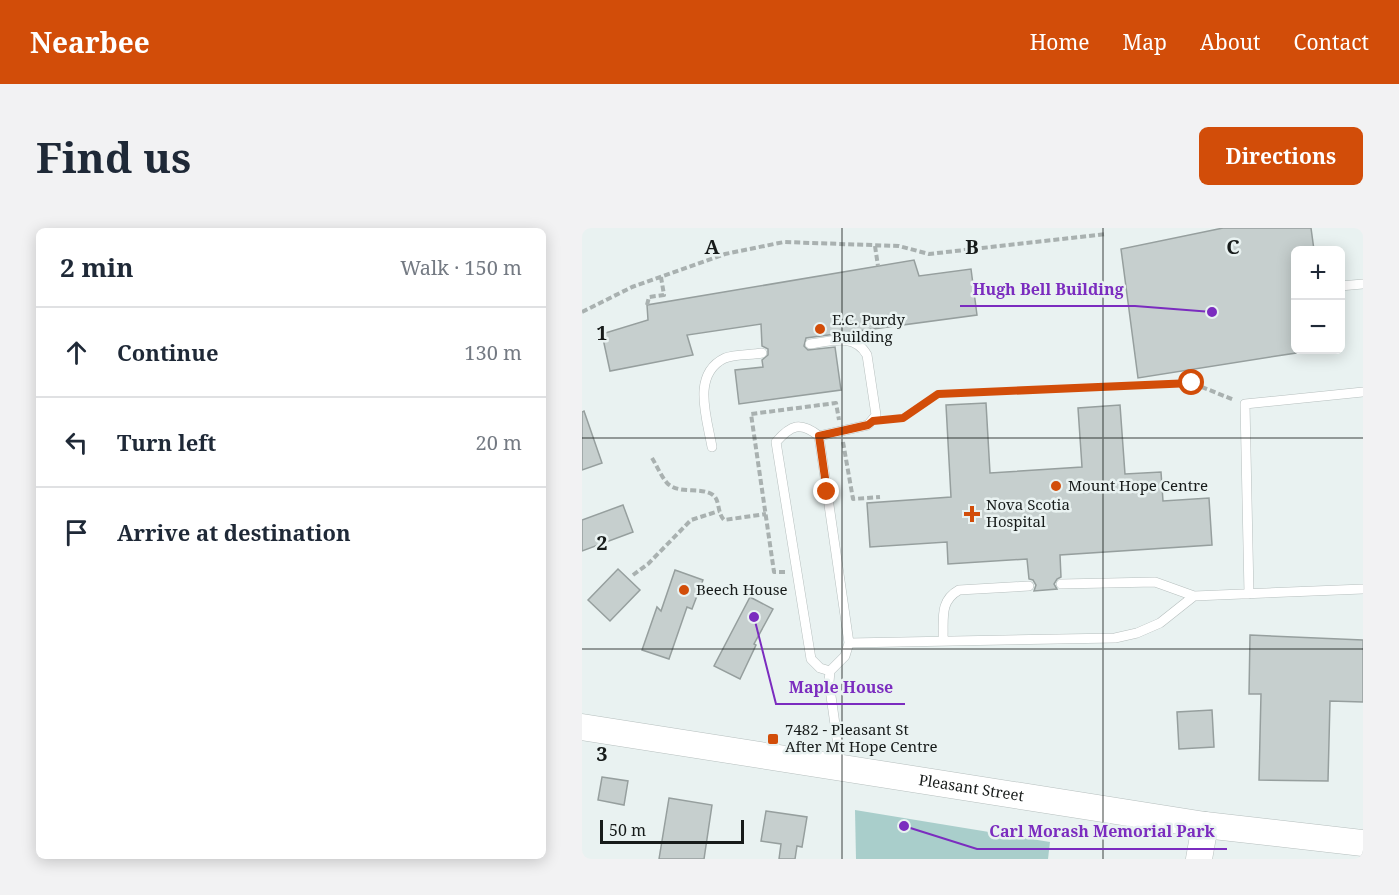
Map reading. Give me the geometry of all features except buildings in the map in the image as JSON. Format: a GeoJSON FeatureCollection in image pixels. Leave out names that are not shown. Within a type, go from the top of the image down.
{"type":"FeatureCollection","features":[{"type":"Feature","properties":{"kind":"main road","name":"Pleasant Street"},"geometry":{"type":"LineString","coordinates":[[582,727],[1205,825],[1363,843]]}},
{"type":"Feature","properties":{"kind":"main road"},"geometry":{"type":"LineString","coordinates":[[1199,859],[1205,825]]}},
{"type":"Feature","properties":{"kind":"lane"},"geometry":{"type":"LineString","coordinates":[[1345,286],[1363,284]]}},
{"type":"Feature","properties":{"kind":"lane"},"geometry":{"type":"LineString","coordinates":[[810,344],[836,340],[854,341],[862,346],[867,355],[876,415],[868,425],[819,436]]}},
{"type":"Feature","properties":{"kind":"lane"},"geometry":{"type":"LineString","coordinates":[[712,447],[704,379],[713,366],[727,358],[762,353]]}},
{"type":"Feature","properties":{"kind":"lane"},"geometry":{"type":"LineString","coordinates":[[1249,594],[1245,404],[1363,392]]}},
{"type":"Feature","properties":{"kind":"lane"},"geometry":{"type":"LineString","coordinates":[[830,671],[820,668],[811,659],[776,442],[788,428],[800,426],[810,429],[819,436],[849,643],[845,656],[830,671],[841,769]]}},
{"type":"Feature","properties":{"kind":"lane"},"geometry":{"type":"LineString","coordinates":[[1061,584],[1155,582],[1194,596],[1363,589]]}},
{"type":"Feature","properties":{"kind":"lane"},"geometry":{"type":"LineString","coordinates":[[943,640],[944,604],[950,595],[959,590],[1029,586]]}},
{"type":"Feature","properties":{"kind":"lane"},"geometry":{"type":"LineString","coordinates":[[849,643],[1115,638],[1137,633],[1160,623],[1194,596]]}},
{"type":"Feature","properties":{"kind":"path"},"geometry":{"type":"LineString","coordinates":[[582,312],[632,287],[725,254],[784,242],[899,246],[929,254],[1106,234]]}},
{"type":"Feature","properties":{"kind":"path"},"geometry":{"type":"LineString","coordinates":[[874,246],[878,266]]}},
{"type":"Feature","properties":{"kind":"path"},"geometry":{"type":"LineString","coordinates":[[647,305],[649,297],[664,295],[661,277]]}},
{"type":"Feature","properties":{"kind":"path"},"geometry":{"type":"LineString","coordinates":[[873,421],[903,418],[938,394],[1192,383],[1245,404]]}},
{"type":"Feature","properties":{"kind":"path"},"geometry":{"type":"LineString","coordinates":[[788,579],[787,572],[774,572],[751,414],[837,403],[853,499],[880,497]]}},
{"type":"Feature","properties":{"kind":"path"},"geometry":{"type":"LineString","coordinates":[[652,458],[668,483],[676,489],[711,493],[716,498],[719,512],[724,520],[766,514]]}},
{"type":"Feature","properties":{"kind":"path"},"geometry":{"type":"LineString","coordinates":[[633,575],[648,564],[691,520],[719,512]]}},
{"type":"Feature","properties":{"kind":"shaded area"},"geometry":{"type":"Polygon","coordinates":[[[855,810],[1050,842],[1048,859],[856,859],[855,810]]]}},
{"type":"Feature","properties":{"kind":"place","name":"Hugh Bell Building"},"geometry":{"type":"Point","coordinates":[1212,312]}},
{"type":"Feature","properties":{"kind":"place","name":"E.C. Purdy Building"},"geometry":{"type":"Point","coordinates":[820,329]}},
{"type":"Feature","properties":{"kind":"place","name":"Mount Hope Centre"},"geometry":{"type":"Point","coordinates":[1056,486]}},
{"type":"Feature","properties":{"kind":"place","name":"Nova Scotia Hospital"},"geometry":{"type":"Point","coordinates":[972,514]}},
{"type":"Feature","properties":{"kind":"place","name":"Beech House"},"geometry":{"type":"Point","coordinates":[684,590]}},
{"type":"Feature","properties":{"kind":"place","name":"Maple House"},"geometry":{"type":"Point","coordinates":[754,617]}},
{"type":"Feature","properties":{"kind":"place","name":"7482 - Pleasant St After Mt Hope Centre"},"geometry":{"type":"Point","coordinates":[773,739]}},
{"type":"Feature","properties":{"kind":"place","name":"Carl Morash Memorial Park"},"geometry":{"type":"Point","coordinates":[904,826]}},
{"type":"Feature","properties":{"kind":"route"},"geometry":{"type":"LineString","coordinates":[[827,492],[819,436],[868,425],[873,421],[903,418],[938,394],[1192,383]]}}]}
